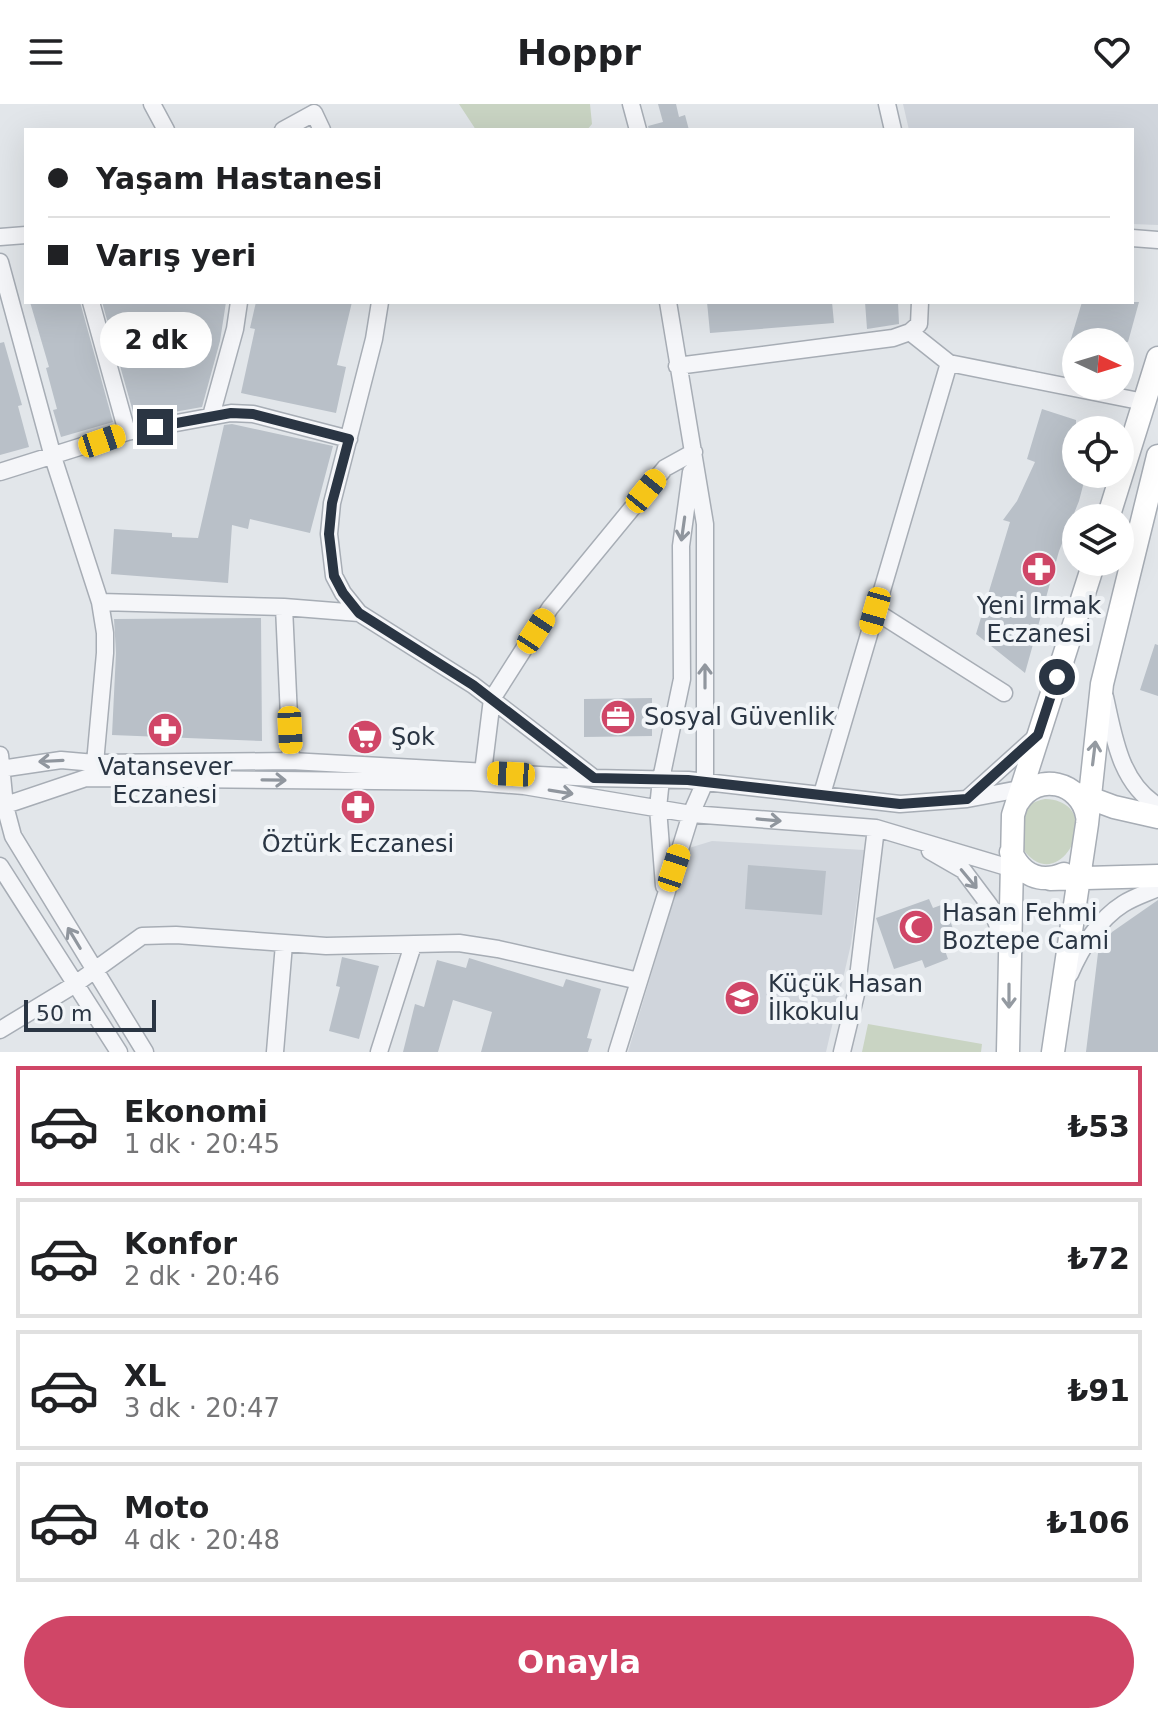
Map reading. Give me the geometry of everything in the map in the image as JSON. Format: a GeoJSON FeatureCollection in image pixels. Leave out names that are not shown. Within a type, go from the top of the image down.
{"type":"FeatureCollection","features":[{"type":"Feature","properties":{"kind":"main road"},"geometry":{"type":"LineString","coordinates":[[1112,504],[1158,358]]}},
{"type":"Feature","properties":{"kind":"main road"},"geometry":{"type":"LineString","coordinates":[[1053,1052],[1086,834],[1082,795],[1102,684],[1158,456]]}},
{"type":"Feature","properties":{"kind":"main road"},"geometry":{"type":"LineString","coordinates":[[1008,1052],[1009,954],[1016,864],[1026,793],[1038,735],[1089,576]]}},
{"type":"Feature","properties":{"kind":"main road"},"geometry":{"type":"LineString","coordinates":[[1026,793],[1064,786],[1114,807],[1158,817]]}},
{"type":"Feature","properties":{"kind":"main road"},"geometry":{"type":"LineString","coordinates":[[1050,879],[1073,868],[1081,857],[1086,834]]}},
{"type":"Feature","properties":{"kind":"main road"},"geometry":{"type":"LineString","coordinates":[[1016,864],[1037,878],[1158,876]]}},
{"type":"Feature","properties":{"kind":"street"},"geometry":{"type":"LineString","coordinates":[[152,104],[165,128]]}},
{"type":"Feature","properties":{"kind":"street"},"geometry":{"type":"LineString","coordinates":[[631,104],[637,128]]}},
{"type":"Feature","properties":{"kind":"street"},"geometry":{"type":"LineString","coordinates":[[887,104],[893,128]]}},
{"type":"Feature","properties":{"kind":"street"},"geometry":{"type":"LineString","coordinates":[[287,128],[314,113],[321,128]]}},
{"type":"Feature","properties":{"kind":"street"},"geometry":{"type":"LineString","coordinates":[[0,237],[24,235]]}},
{"type":"Feature","properties":{"kind":"street"},"geometry":{"type":"LineString","coordinates":[[1134,238],[1158,240]]}},
{"type":"Feature","properties":{"kind":"street"},"geometry":{"type":"LineString","coordinates":[[0,262],[53,457],[100,602],[105,653],[95,763]]}},
{"type":"Feature","properties":{"kind":"street"},"geometry":{"type":"LineString","coordinates":[[92,304],[127,432]]}},
{"type":"Feature","properties":{"kind":"street"},"geometry":{"type":"LineString","coordinates":[[211,416],[235,329],[239,304]]}},
{"type":"Feature","properties":{"kind":"street"},"geometry":{"type":"LineString","coordinates":[[380,304],[374,339],[332,503],[330,556],[334,576],[359,613],[492,699],[594,778]]}},
{"type":"Feature","properties":{"kind":"street"},"geometry":{"type":"LineString","coordinates":[[617,1052],[691,814],[705,782],[705,524],[668,304]]}},
{"type":"Feature","properties":{"kind":"street"},"geometry":{"type":"LineString","coordinates":[[677,366],[893,338],[910,332],[919,324],[920,304]]}},
{"type":"Feature","properties":{"kind":"street"},"geometry":{"type":"LineString","coordinates":[[910,332],[949,363],[1144,402]]}},
{"type":"Feature","properties":{"kind":"street"},"geometry":{"type":"LineString","coordinates":[[822,794],[949,363]]}},
{"type":"Feature","properties":{"kind":"street"},"geometry":{"type":"LineString","coordinates":[[0,472],[127,432],[231,413],[253,414],[349,439]]}},
{"type":"Feature","properties":{"kind":"street"},"geometry":{"type":"LineString","coordinates":[[483,772],[492,699],[550,608],[665,468],[694,452]]}},
{"type":"Feature","properties":{"kind":"street"},"geometry":{"type":"LineString","coordinates":[[665,895],[658,808],[682,679],[681,546],[694,452]]}},
{"type":"Feature","properties":{"kind":"street"},"geometry":{"type":"LineString","coordinates":[[100,602],[284,607],[359,613]]}},
{"type":"Feature","properties":{"kind":"street"},"geometry":{"type":"LineString","coordinates":[[284,607],[291,761]]}},
{"type":"Feature","properties":{"kind":"street"},"geometry":{"type":"LineString","coordinates":[[875,611],[1004,693]]}},
{"type":"Feature","properties":{"kind":"street"},"geometry":{"type":"LineString","coordinates":[[1102,684],[1115,746],[1133,786],[1158,806]]}},
{"type":"Feature","properties":{"kind":"street"},"geometry":{"type":"LineString","coordinates":[[967,799],[1038,735]]}},
{"type":"Feature","properties":{"kind":"street"},"geometry":{"type":"LineString","coordinates":[[145,1052],[13,836],[2,806],[1,764],[61,760],[95,763],[291,761],[705,782],[900,804],[1026,793]]}},
{"type":"Feature","properties":{"kind":"street"},"geometry":{"type":"LineString","coordinates":[[2,806],[86,778],[472,782],[524,786],[691,814],[876,828],[1016,864]]}},
{"type":"Feature","properties":{"kind":"street"},"geometry":{"type":"LineString","coordinates":[[842,1052],[856,994],[876,828]]}},
{"type":"Feature","properties":{"kind":"street"},"geometry":{"type":"LineString","coordinates":[[905,836],[963,870],[990,906],[1009,954]]}},
{"type":"Feature","properties":{"kind":"street"},"geometry":{"type":"LineString","coordinates":[[0,866],[119,1052]]}},
{"type":"Feature","properties":{"kind":"street"},"geometry":{"type":"LineString","coordinates":[[1063,990],[1080,951],[1109,915],[1124,903],[1158,888]]}},
{"type":"Feature","properties":{"kind":"street"},"geometry":{"type":"LineString","coordinates":[[0,1030],[74,985],[142,936],[176,935],[284,944],[459,943],[639,981]]}},
{"type":"Feature","properties":{"kind":"street"},"geometry":{"type":"LineString","coordinates":[[275,1052],[284,944]]}},
{"type":"Feature","properties":{"kind":"street"},"geometry":{"type":"LineString","coordinates":[[379,1052],[413,945]]}},
{"type":"Feature","properties":{"kind":"shaded area"},"geometry":{"type":"Polygon","coordinates":[[[903,104],[1158,104],[1158,225],[1134,224],[1134,128],[909,128],[903,104]]]}},
{"type":"Feature","properties":{"kind":"shaded area","name":"Küçük Hasan İlkokulu"},"geometry":{"type":"Polygon","coordinates":[[[712,841],[864,850],[851,944],[826,1052],[628,1052],[689,848],[712,841]]]}},
{"type":"Feature","properties":{"kind":"green space"},"geometry":{"type":"Polygon","coordinates":[[[459,104],[590,104],[592,124],[589,128],[475,128],[459,104]]]}},
{"type":"Feature","properties":{"kind":"green space"},"geometry":{"type":"Polygon","coordinates":[[[1045,799],[1064,804],[1074,814],[1076,828],[1073,843],[1065,855],[1053,863],[1040,863],[1026,853],[1022,843],[1022,822],[1026,810],[1032,803],[1045,799]]]}},
{"type":"Feature","properties":{"kind":"green space"},"geometry":{"type":"Polygon","coordinates":[[[868,1024],[982,1044],[981,1052],[862,1052],[868,1024]]]}},
{"type":"Feature","properties":{"kind":"building"},"geometry":{"type":"Polygon","coordinates":[[[658,104],[676,104],[679,117],[685,115],[688,128],[648,128],[663,122],[658,104]]]}},
{"type":"Feature","properties":{"kind":"building"},"geometry":{"type":"Polygon","coordinates":[[[1139,302],[1132,328],[1074,328],[1081,304],[1139,302]]]}},
{"type":"Feature","properties":{"kind":"building"},"geometry":{"type":"Polygon","coordinates":[[[31,304],[81,304],[113,422],[61,437],[53,410],[57,409],[46,368],[49,367],[31,304]]]}},
{"type":"Feature","properties":{"kind":"building"},"geometry":{"type":"Polygon","coordinates":[[[103,304],[226,304],[220,341],[202,407],[135,419],[103,304]]]}},
{"type":"Feature","properties":{"kind":"building"},"geometry":{"type":"Polygon","coordinates":[[[256,304],[352,304],[337,365],[346,367],[336,413],[241,393],[255,329],[250,328],[256,304]]]}},
{"type":"Feature","properties":{"kind":"building"},"geometry":{"type":"Polygon","coordinates":[[[707,304],[832,304],[834,323],[710,333],[707,304]]]}},
{"type":"Feature","properties":{"kind":"building"},"geometry":{"type":"Polygon","coordinates":[[[865,304],[898,304],[899,324],[867,329],[865,304]]]}},
{"type":"Feature","properties":{"kind":"building"},"geometry":{"type":"Polygon","coordinates":[[[4,342],[22,405],[18,406],[29,447],[0,455],[0,343],[4,342]]]}},
{"type":"Feature","properties":{"kind":"building"},"geometry":{"type":"Polygon","coordinates":[[[1042,409],[1064,416],[1062,488],[1082,488],[1078,504],[1062,504],[1062,544],[1025,673],[976,634],[1010,522],[1003,520],[1017,501],[1035,462],[1027,459],[1042,409]]]}},
{"type":"Feature","properties":{"kind":"building"},"geometry":{"type":"Polygon","coordinates":[[[232,424],[333,446],[310,533],[250,519],[248,529],[232,525],[228,583],[111,574],[114,529],[198,538],[224,425],[232,424]]]}},
{"type":"Feature","properties":{"kind":"building"},"geometry":{"type":"Polygon","coordinates":[[[261,618],[262,741],[112,735],[116,653],[114,619],[261,618]]]}},
{"type":"Feature","properties":{"kind":"building"},"geometry":{"type":"Polygon","coordinates":[[[1155,644],[1158,645],[1158,696],[1140,690],[1155,644]]]}},
{"type":"Feature","properties":{"kind":"building","name":"Sosyal Güvenlik"},"geometry":{"type":"Polygon","coordinates":[[[652,698],[652,736],[584,737],[584,699],[652,698]]]}},
{"type":"Feature","properties":{"kind":"building"},"geometry":{"type":"Polygon","coordinates":[[[748,865],[826,871],[822,915],[745,909],[748,865]]]}},
{"type":"Feature","properties":{"kind":"building","name":"Hasan Fehmi Boztepe Cami"},"geometry":{"type":"Polygon","coordinates":[[[929,899],[933,908],[944,904],[956,937],[942,942],[948,959],[925,968],[922,960],[894,969],[876,918],[929,899]]]}},
{"type":"Feature","properties":{"kind":"building"},"geometry":{"type":"Polygon","coordinates":[[[1158,900],[1158,1052],[1086,1052],[1098,953],[1112,932],[1158,900]]]}},
{"type":"Feature","properties":{"kind":"building"},"geometry":{"type":"Polygon","coordinates":[[[342,957],[379,966],[359,1039],[329,1031],[340,987],[336,986],[342,957]]]}},
{"type":"Feature","properties":{"kind":"building"},"geometry":{"type":"Polygon","coordinates":[[[469,958],[563,987],[566,979],[601,989],[587,1038],[592,1039],[588,1052],[481,1052],[492,1012],[453,1000],[438,1052],[403,1052],[415,1004],[424,1007],[437,960],[466,968],[469,958]]]}},
{"type":"Feature","properties":{"kind":"place","name":"Yeni Irmak Eczanesi"},"geometry":{"type":"Point","coordinates":[1039,569]}},
{"type":"Feature","properties":{"kind":"place","name":"Sosyal Güvenlik"},"geometry":{"type":"Point","coordinates":[618,717]}},
{"type":"Feature","properties":{"kind":"place","name":"Vatansever Eczanesi"},"geometry":{"type":"Point","coordinates":[165,730]}},
{"type":"Feature","properties":{"kind":"place","name":"Şok"},"geometry":{"type":"Point","coordinates":[365,737]}},
{"type":"Feature","properties":{"kind":"place","name":"Öztürk Eczanesi"},"geometry":{"type":"Point","coordinates":[358,807]}},
{"type":"Feature","properties":{"kind":"place","name":"Hasan Fehmi Boztepe Cami"},"geometry":{"type":"Point","coordinates":[916,927]}},
{"type":"Feature","properties":{"kind":"place","name":"Küçük Hasan İlkokulu"},"geometry":{"type":"Point","coordinates":[742,998]}},
{"type":"Feature","properties":{"kind":"route"},"geometry":{"type":"LineString","coordinates":[[155,427],[231,413],[253,414],[349,439],[332,503],[329,534],[334,576],[343,593],[359,613],[473,685],[594,778],[688,780],[900,804],[967,799],[1038,735],[1057,677]]}}]}
